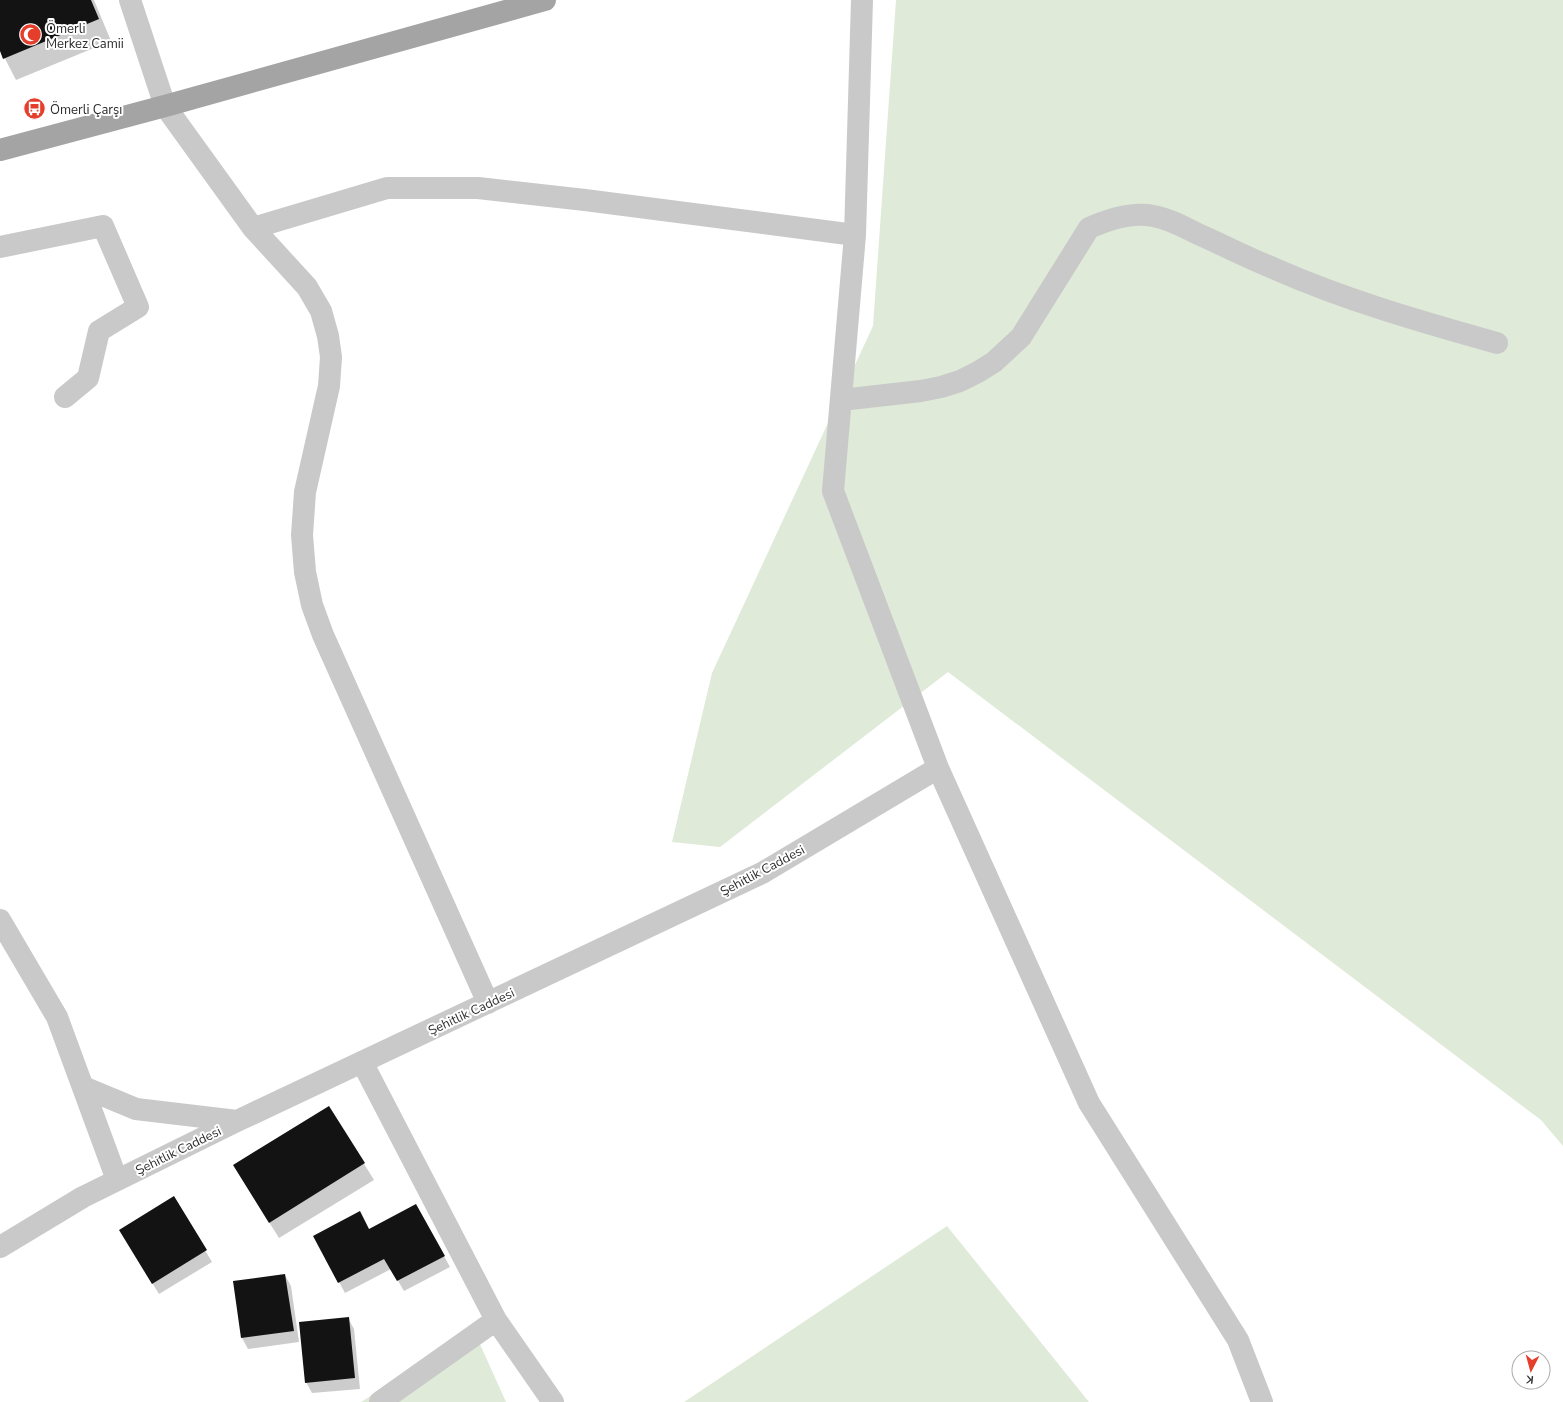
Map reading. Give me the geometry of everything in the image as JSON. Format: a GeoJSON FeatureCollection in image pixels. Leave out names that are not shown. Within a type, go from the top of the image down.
{"type":"FeatureCollection","features":[{"type":"Feature","properties":{"kind":"main road"},"geometry":{"type":"LineString","coordinates":[[0,150],[165,106],[545,0]]}},
{"type":"Feature","properties":{"kind":"street"},"geometry":{"type":"LineString","coordinates":[[130,0],[165,106],[253,228],[307,287],[321,311],[328,336],[331,357],[330,386],[305,492],[302,535],[305,572],[312,605],[323,635],[488,1003]]}},
{"type":"Feature","properties":{"kind":"street"},"geometry":{"type":"LineString","coordinates":[[862,0],[855,235],[834,491],[938,768],[1089,1103],[1238,1340],[1262,1402]]}},
{"type":"Feature","properties":{"kind":"street"},"geometry":{"type":"LineString","coordinates":[[253,228],[387,188],[478,188],[585,200],[855,235]]}},
{"type":"Feature","properties":{"kind":"street"},"geometry":{"type":"LineString","coordinates":[[841,400],[921,391],[941,387],[972,375],[994,362],[1021,337],[1089,228],[1107,220],[1126,216],[1147,215],[1166,219],[1274,269],[1358,301],[1497,343]]}},
{"type":"Feature","properties":{"kind":"street"},"geometry":{"type":"LineString","coordinates":[[0,247],[103,226],[138,307],[99,331],[88,378],[65,397]]}},
{"type":"Feature","properties":{"kind":"street","name":"Şehitlik Caddesi"},"geometry":{"type":"LineString","coordinates":[[0,1247],[83,1197],[237,1121],[762,873],[938,768]]}},
{"type":"Feature","properties":{"kind":"street"},"geometry":{"type":"LineString","coordinates":[[0,920],[57,1017],[117,1180]]}},
{"type":"Feature","properties":{"kind":"street"},"geometry":{"type":"LineString","coordinates":[[362,1062],[496,1320],[553,1402]]}},
{"type":"Feature","properties":{"kind":"street"},"geometry":{"type":"LineString","coordinates":[[83,1087],[136,1109],[237,1121]]}},
{"type":"Feature","properties":{"kind":"street"},"geometry":{"type":"LineString","coordinates":[[380,1402],[496,1320]]}},
{"type":"Feature","properties":{"kind":"green space"},"geometry":{"type":"Polygon","coordinates":[[[896,0],[1563,0],[1563,1146],[1541,1120],[948,672],[720,847],[672,842],[712,673],[873,326],[896,0]]]}},
{"type":"Feature","properties":{"kind":"green space"},"geometry":{"type":"Polygon","coordinates":[[[947,1226],[1089,1402],[684,1402],[947,1226]]]}},
{"type":"Feature","properties":{"kind":"green space"},"geometry":{"type":"Polygon","coordinates":[[[474,1331],[506,1402],[361,1402],[474,1331]]]}},
{"type":"Feature","properties":{"kind":"building","name":"Ömerli Merkez Camii"},"geometry":{"type":"Polygon","coordinates":[[[0,0],[91,0],[99,19],[3,59],[0,51],[0,0]]]}},
{"type":"Feature","properties":{"kind":"building"},"geometry":{"type":"Polygon","coordinates":[[[329,1106],[365,1163],[269,1223],[233,1165],[329,1106]]]}},
{"type":"Feature","properties":{"kind":"building"},"geometry":{"type":"Polygon","coordinates":[[[174,1196],[207,1250],[152,1284],[119,1230],[174,1196]]]}},
{"type":"Feature","properties":{"kind":"building"},"geometry":{"type":"Polygon","coordinates":[[[416,1204],[445,1256],[397,1281],[384,1259],[338,1283],[313,1236],[360,1211],[369,1229],[416,1204]]]}},
{"type":"Feature","properties":{"kind":"building"},"geometry":{"type":"Polygon","coordinates":[[[285,1274],[294,1331],[241,1338],[233,1281],[285,1274]]]}},
{"type":"Feature","properties":{"kind":"building"},"geometry":{"type":"Polygon","coordinates":[[[349,1317],[355,1378],[305,1383],[299,1322],[349,1317]]]}},
{"type":"Feature","properties":{"kind":"place","name":"Ömerli Merkez Camii"},"geometry":{"type":"Point","coordinates":[30,35]}},
{"type":"Feature","properties":{"kind":"place","name":"Ömerli Çarşı"},"geometry":{"type":"Point","coordinates":[34,109]}}]}
